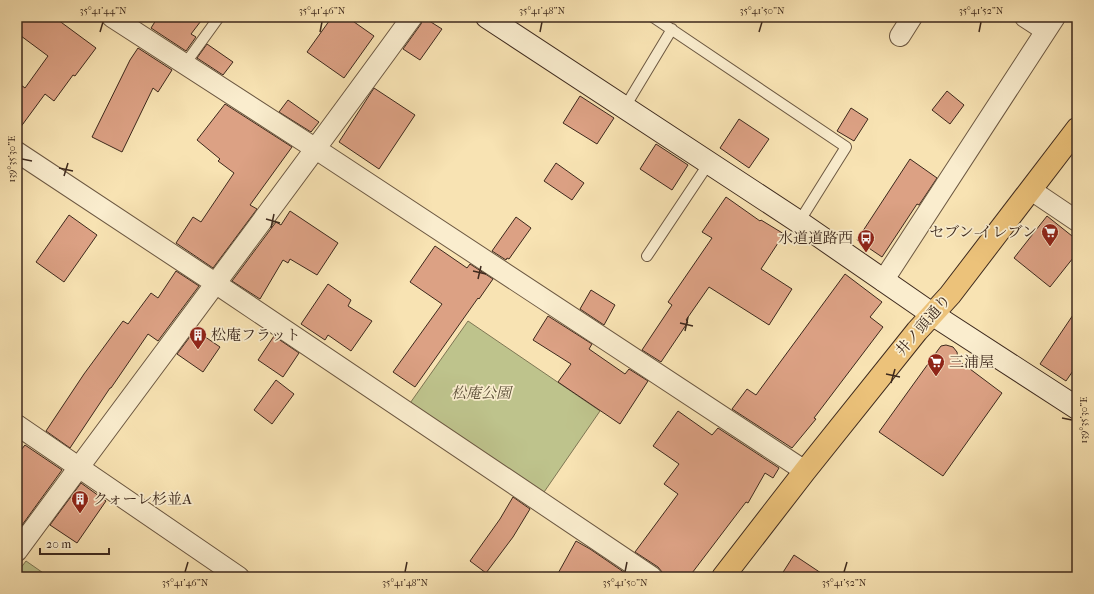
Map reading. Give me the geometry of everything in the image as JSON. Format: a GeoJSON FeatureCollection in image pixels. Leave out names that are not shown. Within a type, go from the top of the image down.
{"type":"FeatureCollection","features":[{"type":"Feature","properties":{"kind":"main road","name":"井ノ頭通り"},"geometry":{"type":"LineString","coordinates":[[723,577],[805,471],[932,314],[950,294],[1077,128]]}},
{"type":"Feature","properties":{"kind":"street"},"geometry":{"type":"LineString","coordinates":[[112,17],[316,149],[805,471]]}},
{"type":"Feature","properties":{"kind":"street"},"geometry":{"type":"LineString","coordinates":[[17,551],[316,149],[412,17]]}},
{"type":"Feature","properties":{"kind":"street"},"geometry":{"type":"LineString","coordinates":[[900,36],[912,17]]}},
{"type":"Feature","properties":{"kind":"street"},"geometry":{"type":"LineString","coordinates":[[883,280],[1050,24],[1025,17]]}},
{"type":"Feature","properties":{"kind":"street"},"geometry":{"type":"LineString","coordinates":[[490,18],[799,222],[932,314],[1077,408]]}},
{"type":"Feature","properties":{"kind":"street"},"geometry":{"type":"LineString","coordinates":[[17,152],[215,283],[652,577]]}},
{"type":"Feature","properties":{"kind":"street"},"geometry":{"type":"LineString","coordinates":[[1031,190],[1077,221]]}},
{"type":"Feature","properties":{"kind":"street"},"geometry":{"type":"LineString","coordinates":[[17,425],[239,577]]}},
{"type":"Feature","properties":{"kind":"lane"},"geometry":{"type":"LineString","coordinates":[[185,64],[219,17]]}},
{"type":"Feature","properties":{"kind":"lane"},"geometry":{"type":"LineString","coordinates":[[653,17],[846,147],[799,222]]}},
{"type":"Feature","properties":{"kind":"lane"},"geometry":{"type":"LineString","coordinates":[[624,107],[672,29]]}},
{"type":"Feature","properties":{"kind":"lane"},"geometry":{"type":"LineString","coordinates":[[647,256],[709,163]]}},
{"type":"Feature","properties":{"kind":"green space","name":"松庵公園"},"geometry":{"type":"Polygon","coordinates":[[[468,321],[600,411],[542,495],[408,406],[468,321]]]}},
{"type":"Feature","properties":{"kind":"green space"},"geometry":{"type":"Polygon","coordinates":[[[26,561],[49,577],[17,577],[17,573],[26,561]]]}},
{"type":"Feature","properties":{"kind":"building"},"geometry":{"type":"Polygon","coordinates":[[[17,17],[54,17],[96,48],[75,76],[73,75],[54,101],[45,94],[17,132],[17,82],[25,88],[48,56],[17,33],[17,17]]]}},
{"type":"Feature","properties":{"kind":"building"},"geometry":{"type":"Polygon","coordinates":[[[158,17],[204,17],[191,34],[196,37],[186,51],[151,28],[158,17]]]}},
{"type":"Feature","properties":{"kind":"building"},"geometry":{"type":"Polygon","coordinates":[[[332,17],[347,17],[374,36],[344,78],[307,52],[332,17]]]}},
{"type":"Feature","properties":{"kind":"building"},"geometry":{"type":"Polygon","coordinates":[[[423,17],[442,29],[420,60],[403,49],[421,24],[423,17]]]}},
{"type":"Feature","properties":{"kind":"building"},"geometry":{"type":"Polygon","coordinates":[[[207,44],[233,62],[223,75],[197,58],[207,44]]]}},
{"type":"Feature","properties":{"kind":"building"},"geometry":{"type":"Polygon","coordinates":[[[138,48],[172,70],[158,92],[153,88],[122,152],[92,137],[130,60],[138,48]]]}},
{"type":"Feature","properties":{"kind":"building"},"geometry":{"type":"Polygon","coordinates":[[[374,88],[415,115],[379,169],[339,142],[374,88]]]}},
{"type":"Feature","properties":{"kind":"building"},"geometry":{"type":"Polygon","coordinates":[[[947,91],[964,105],[950,124],[932,110],[947,91]]]}},
{"type":"Feature","properties":{"kind":"building"},"geometry":{"type":"Polygon","coordinates":[[[580,96],[614,118],[597,144],[563,123],[580,96]]]}},
{"type":"Feature","properties":{"kind":"building"},"geometry":{"type":"Polygon","coordinates":[[[288,100],[319,122],[311,132],[279,112],[288,100]]]}},
{"type":"Feature","properties":{"kind":"building"},"geometry":{"type":"Polygon","coordinates":[[[225,104],[292,147],[250,205],[257,209],[213,268],[176,243],[193,217],[201,222],[234,173],[218,161],[220,159],[197,140],[225,104]]]}},
{"type":"Feature","properties":{"kind":"building"},"geometry":{"type":"Polygon","coordinates":[[[851,108],[868,119],[854,141],[837,131],[851,108]]]}},
{"type":"Feature","properties":{"kind":"building"},"geometry":{"type":"Polygon","coordinates":[[[739,119],[769,139],[749,168],[720,148],[739,119]]]}},
{"type":"Feature","properties":{"kind":"building"},"geometry":{"type":"Polygon","coordinates":[[[656,144],[688,165],[672,190],[640,169],[656,144]]]}},
{"type":"Feature","properties":{"kind":"building"},"geometry":{"type":"Polygon","coordinates":[[[910,159],[937,178],[919,205],[917,204],[882,257],[857,240],[910,159]]]}},
{"type":"Feature","properties":{"kind":"building"},"geometry":{"type":"Polygon","coordinates":[[[556,163],[584,183],[572,200],[544,181],[556,163]]]}},
{"type":"Feature","properties":{"kind":"building"},"geometry":{"type":"Polygon","coordinates":[[[726,197],[760,221],[761,220],[784,234],[761,269],[792,289],[769,325],[709,287],[686,320],[688,322],[661,362],[642,350],[672,305],[668,302],[712,238],[702,232],[726,197]]]}},
{"type":"Feature","properties":{"kind":"building"},"geometry":{"type":"Polygon","coordinates":[[[290,211],[338,243],[317,275],[290,259],[288,263],[283,260],[260,299],[232,281],[276,222],[281,225],[290,211]]]}},
{"type":"Feature","properties":{"kind":"building"},"geometry":{"type":"Polygon","coordinates":[[[69,215],[97,235],[64,282],[36,262],[69,215]]]}},
{"type":"Feature","properties":{"kind":"building","name":"セブン-イレブン"},"geometry":{"type":"Polygon","coordinates":[[[1047,216],[1077,240],[1077,253],[1050,287],[1014,258],[1047,216]]]}},
{"type":"Feature","properties":{"kind":"building"},"geometry":{"type":"Polygon","coordinates":[[[516,217],[531,228],[509,259],[507,258],[506,260],[492,251],[516,217]]]}},
{"type":"Feature","properties":{"kind":"building"},"geometry":{"type":"Polygon","coordinates":[[[435,246],[467,268],[470,264],[493,279],[415,387],[393,372],[442,304],[410,282],[435,246]]]}},
{"type":"Feature","properties":{"kind":"building"},"geometry":{"type":"Polygon","coordinates":[[[176,271],[199,286],[158,341],[148,334],[70,448],[46,431],[84,374],[123,321],[128,324],[151,293],[158,298],[176,271]]]}},
{"type":"Feature","properties":{"kind":"building"},"geometry":{"type":"Polygon","coordinates":[[[845,274],[882,302],[870,317],[883,327],[814,418],[816,419],[792,448],[732,409],[747,389],[756,395],[845,274]]]}},
{"type":"Feature","properties":{"kind":"building"},"geometry":{"type":"Polygon","coordinates":[[[328,284],[351,300],[348,306],[372,321],[351,351],[328,335],[325,340],[301,324],[328,284]]]}},
{"type":"Feature","properties":{"kind":"building"},"geometry":{"type":"Polygon","coordinates":[[[591,290],[615,305],[604,325],[580,309],[591,290]]]}},
{"type":"Feature","properties":{"kind":"building"},"geometry":{"type":"Polygon","coordinates":[[[1077,309],[1077,365],[1066,381],[1040,364],[1077,309]]]}},
{"type":"Feature","properties":{"kind":"building"},"geometry":{"type":"Polygon","coordinates":[[[548,316],[592,344],[589,349],[625,374],[629,369],[648,381],[620,424],[558,382],[571,364],[533,340],[548,316]]]}},
{"type":"Feature","properties":{"kind":"building","name":"松庵フラット"},"geometry":{"type":"Polygon","coordinates":[[[195,330],[220,347],[203,372],[177,354],[195,330]]]}},
{"type":"Feature","properties":{"kind":"building"},"geometry":{"type":"Polygon","coordinates":[[[274,336],[299,353],[283,377],[258,360],[274,336]]]}},
{"type":"Feature","properties":{"kind":"building"},"geometry":{"type":"Polygon","coordinates":[[[946,345],[953,347],[957,352],[958,360],[1002,393],[943,476],[879,432],[941,346],[946,345]]]}},
{"type":"Feature","properties":{"kind":"building"},"geometry":{"type":"Polygon","coordinates":[[[276,380],[294,394],[272,424],[254,410],[276,380]]]}},
{"type":"Feature","properties":{"kind":"building"},"geometry":{"type":"Polygon","coordinates":[[[678,411],[712,435],[718,428],[779,468],[773,478],[765,473],[748,503],[746,502],[689,577],[663,577],[662,572],[658,567],[635,552],[678,494],[664,484],[679,464],[653,446],[678,411]]]}},
{"type":"Feature","properties":{"kind":"building"},"geometry":{"type":"Polygon","coordinates":[[[25,445],[62,470],[17,532],[17,455],[25,445]]]}},
{"type":"Feature","properties":{"kind":"building","name":"クォーレ杉並A"},"geometry":{"type":"Polygon","coordinates":[[[81,483],[106,501],[77,543],[50,525],[81,483]]]}},
{"type":"Feature","properties":{"kind":"building"},"geometry":{"type":"Polygon","coordinates":[[[513,497],[530,509],[513,537],[486,573],[470,561],[500,519],[513,497]]]}},
{"type":"Feature","properties":{"kind":"building"},"geometry":{"type":"Polygon","coordinates":[[[576,541],[590,549],[631,577],[556,577],[576,541]]]}},
{"type":"Feature","properties":{"kind":"building"},"geometry":{"type":"Polygon","coordinates":[[[794,555],[827,577],[780,577],[794,555]]]}},
{"type":"Feature","properties":{"kind":"place","name":"セブン-イレブン"},"geometry":{"type":"Point","coordinates":[1050,247]}},
{"type":"Feature","properties":{"kind":"place","name":"水道道路西"},"geometry":{"type":"Point","coordinates":[866,253]}},
{"type":"Feature","properties":{"kind":"place","name":"松庵フラット"},"geometry":{"type":"Point","coordinates":[198,350]}},
{"type":"Feature","properties":{"kind":"place","name":"三浦屋"},"geometry":{"type":"Point","coordinates":[936,377]}},
{"type":"Feature","properties":{"kind":"place","name":"クォーレ杉並A"},"geometry":{"type":"Point","coordinates":[80,514]}}]}
